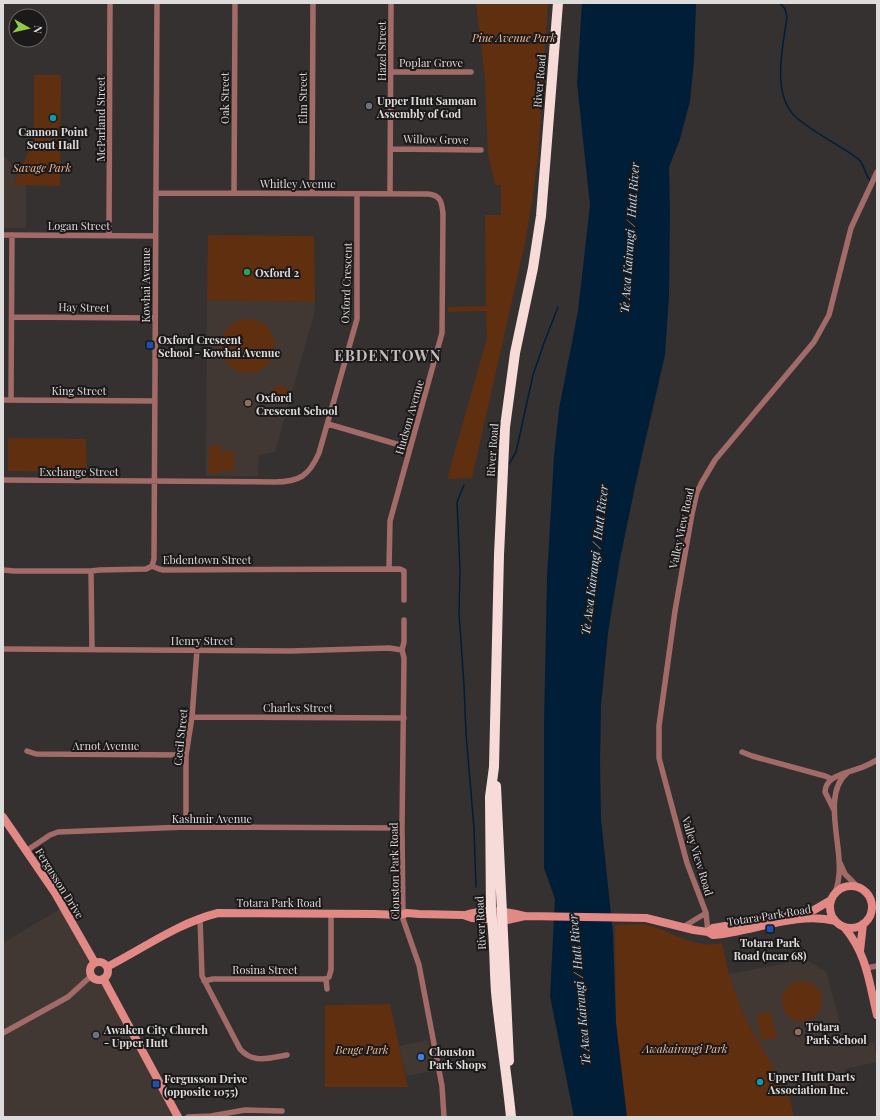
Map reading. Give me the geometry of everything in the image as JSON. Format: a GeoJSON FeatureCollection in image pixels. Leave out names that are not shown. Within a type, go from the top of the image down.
{"type":"FeatureCollection","features":[{"type":"Feature","properties":{"kind":"highway","name":"River Road"},"geometry":{"type":"LineString","coordinates":[[547,137],[552,3]]}},
{"type":"Feature","properties":{"kind":"highway","name":"River Road"},"geometry":{"type":"LineString","coordinates":[[511,1117],[508,1077],[509,1054],[496,916],[490,798],[494,767],[499,548],[505,427],[515,353],[539,230],[558,3]]}},
{"type":"Feature","properties":{"kind":"street","name":"McParland Street"},"geometry":{"type":"LineString","coordinates":[[109,236],[110,3]]}},
{"type":"Feature","properties":{"kind":"street","name":"Kowhai Avenue"},"geometry":{"type":"LineString","coordinates":[[152,566],[154,559],[157,3]]}},
{"type":"Feature","properties":{"kind":"street","name":"Oak Street"},"geometry":{"type":"LineString","coordinates":[[234,193],[235,3]]}},
{"type":"Feature","properties":{"kind":"street","name":"Elm Street"},"geometry":{"type":"LineString","coordinates":[[312,194],[313,3]]}},
{"type":"Feature","properties":{"kind":"street","name":"Hazel Street"},"geometry":{"type":"LineString","coordinates":[[390,194],[391,3]]}},
{"type":"Feature","properties":{"kind":"street","name":"Poplar Grove"},"geometry":{"type":"LineString","coordinates":[[391,72],[470,72]]}},
{"type":"Feature","properties":{"kind":"street","name":"Willow Grove"},"geometry":{"type":"LineString","coordinates":[[391,149],[481,150]]}},
{"type":"Feature","properties":{"kind":"street","name":"Valley View Road"},"geometry":{"type":"LineString","coordinates":[[708,932],[706,913],[687,862],[659,758],[659,726],[675,611],[697,492],[707,471],[715,460],[814,342],[822,330],[829,315],[851,228],[876,174]]}},
{"type":"Feature","properties":{"kind":"street","name":"Whitley Avenue"},"geometry":{"type":"LineString","coordinates":[[156,193],[428,194],[435,195],[440,198]]}},
{"type":"Feature","properties":{"kind":"street","name":"Oxford Crescent"},"geometry":{"type":"LineString","coordinates":[[154,481],[291,481],[304,475],[315,463],[328,424],[357,319],[358,194]]}},
{"type":"Feature","properties":{"kind":"street","name":"Hudson Avenue"},"geometry":{"type":"LineString","coordinates":[[389,569],[390,521],[442,333],[443,214],[440,198]]}},
{"type":"Feature","properties":{"kind":"street","name":"Logan Street"},"geometry":{"type":"LineString","coordinates":[[3,235],[155,236]]}},
{"type":"Feature","properties":{"kind":"street"},"geometry":{"type":"LineString","coordinates":[[11,400],[12,235]]}},
{"type":"Feature","properties":{"kind":"street","name":"Hay Street"},"geometry":{"type":"LineString","coordinates":[[12,317],[155,318]]}},
{"type":"Feature","properties":{"kind":"street","name":"King Street"},"geometry":{"type":"LineString","coordinates":[[3,400],[155,400]]}},
{"type":"Feature","properties":{"kind":"street"},"geometry":{"type":"LineString","coordinates":[[328,424],[410,448]]}},
{"type":"Feature","properties":{"kind":"street","name":"Exchange Street"},"geometry":{"type":"LineString","coordinates":[[3,480],[154,481]]}},
{"type":"Feature","properties":{"kind":"street","name":"Ebdentown Street"},"geometry":{"type":"LineString","coordinates":[[3,570],[14,572],[91,571],[146,569],[152,566],[162,570],[389,569]]}},
{"type":"Feature","properties":{"kind":"street"},"geometry":{"type":"LineString","coordinates":[[389,569],[400,569],[404,571],[404,600]]}},
{"type":"Feature","properties":{"kind":"street"},"geometry":{"type":"LineString","coordinates":[[91,571],[92,649]]}},
{"type":"Feature","properties":{"kind":"street","name":"Clouston Park Road"},"geometry":{"type":"LineString","coordinates":[[404,620],[404,642],[402,650],[404,658],[402,828],[403,919],[419,965],[442,1086],[444,1117]]}},
{"type":"Feature","properties":{"kind":"street","name":"Henry Street"},"geometry":{"type":"LineString","coordinates":[[3,649],[338,650],[389,648],[402,650]]}},
{"type":"Feature","properties":{"kind":"street","name":"Cecil Street"},"geometry":{"type":"LineString","coordinates":[[186,827],[186,755],[192,717],[197,650]]}},
{"type":"Feature","properties":{"kind":"street","name":"Charles Street"},"geometry":{"type":"LineString","coordinates":[[192,717],[404,718]]}},
{"type":"Feature","properties":{"kind":"street","name":"Arnot Avenue"},"geometry":{"type":"LineString","coordinates":[[27,751],[36,754],[186,755]]}},
{"type":"Feature","properties":{"kind":"street"},"geometry":{"type":"LineString","coordinates":[[742,752],[832,779]]}},
{"type":"Feature","properties":{"kind":"street"},"geometry":{"type":"LineString","coordinates":[[834,810],[825,792],[825,788],[832,779],[838,775],[847,773],[877,760]]}},
{"type":"Feature","properties":{"kind":"street"},"geometry":{"type":"LineString","coordinates":[[847,773],[840,781],[834,810],[839,860],[839,879],[830,911],[835,921],[844,927],[860,951],[866,968],[877,1015]]}},
{"type":"Feature","properties":{"kind":"street","name":"Fergusson Drive"},"geometry":{"type":"LineString","coordinates":[[3,817],[58,897],[95,963]]}},
{"type":"Feature","properties":{"kind":"street","name":"Kashmir Avenue"},"geometry":{"type":"LineString","coordinates":[[26,851],[50,834],[58,832],[186,827],[402,828]]}},
{"type":"Feature","properties":{"kind":"street"},"geometry":{"type":"LineString","coordinates":[[839,860],[845,874],[867,895],[874,912],[863,924],[854,928],[844,927]]}},
{"type":"Feature","properties":{"kind":"street"},"geometry":{"type":"LineString","coordinates":[[833,897],[840,889],[846,887],[859,888]]}},
{"type":"Feature","properties":{"kind":"street"},"geometry":{"type":"LineString","coordinates":[[867,895],[877,895]]}},
{"type":"Feature","properties":{"kind":"street","name":"Totara Park Road"},"geometry":{"type":"LineString","coordinates":[[708,932],[713,928],[804,913],[814,910],[833,897]]}},
{"type":"Feature","properties":{"kind":"street","name":"Totara Park Road"},"geometry":{"type":"LineString","coordinates":[[107,967],[186,924],[218,913],[463,915],[472,913],[496,916],[508,920],[525,916],[646,918],[708,932],[713,936],[806,918],[835,921]]}},
{"type":"Feature","properties":{"kind":"street"},"geometry":{"type":"LineString","coordinates":[[683,927],[706,913]]}},
{"type":"Feature","properties":{"kind":"street"},"geometry":{"type":"LineString","coordinates":[[327,989],[326,980],[329,977],[331,970],[331,914]]}},
{"type":"Feature","properties":{"kind":"street"},"geometry":{"type":"LineString","coordinates":[[200,918],[201,970],[204,981],[237,1043],[245,1054],[260,1059],[287,1055]]}},
{"type":"Feature","properties":{"kind":"street"},"geometry":{"type":"LineString","coordinates":[[860,951],[863,924]]}},
{"type":"Feature","properties":{"kind":"street"},"geometry":{"type":"LineString","coordinates":[[102,962],[107,967],[109,972],[104,980],[97,980],[92,976],[91,968],[95,963],[102,962]]}},
{"type":"Feature","properties":{"kind":"street"},"geometry":{"type":"LineString","coordinates":[[866,968],[877,966]]}},
{"type":"Feature","properties":{"kind":"street"},"geometry":{"type":"LineString","coordinates":[[3,1033],[75,993],[92,976]]}},
{"type":"Feature","properties":{"kind":"street","name":"Rosina Street"},"geometry":{"type":"LineString","coordinates":[[204,981],[213,979],[326,980]]}},
{"type":"Feature","properties":{"kind":"street"},"geometry":{"type":"LineString","coordinates":[[104,980],[178,1117]]}},
{"type":"Feature","properties":{"kind":"street"},"geometry":{"type":"LineString","coordinates":[[188,1117],[211,1116],[244,1110],[282,1111]]}},
{"type":"Feature","properties":{"kind":"shaded area"},"geometry":{"type":"Polygon","coordinates":[[[3,154],[18,173],[13,185],[26,185],[26,228],[3,228],[3,154]]]}},
{"type":"Feature","properties":{"kind":"shaded area","name":"Oxford Crescent School"},"geometry":{"type":"Polygon","coordinates":[[[207,300],[315,302],[314,314],[275,452],[259,455],[258,476],[206,476],[207,300]]]}},
{"type":"Feature","properties":{"kind":"shaded area"},"geometry":{"type":"Polygon","coordinates":[[[63,907],[92,965],[90,971],[91,976],[95,980],[100,981],[178,1117],[3,1117],[3,943],[63,907]]]}},
{"type":"Feature","properties":{"kind":"shaded area","name":"Tōtara Park School"},"geometry":{"type":"Polygon","coordinates":[[[803,960],[810,962],[826,971],[847,1048],[874,1042],[877,1062],[845,1069],[849,1085],[789,1095],[748,1023],[729,974],[803,960]]]}},
{"type":"Feature","properties":{"kind":"shaded area"},"geometry":{"type":"Polygon","coordinates":[[[428,1040],[434,1071],[406,1076],[399,1046],[428,1040]]]}},
{"type":"Feature","properties":{"kind":"green space","name":"Pine Avenue Park"},"geometry":{"type":"Polygon","coordinates":[[[476,3],[548,3],[538,156],[525,243],[472,478],[447,479],[487,338],[486,311],[448,312],[448,307],[486,306],[485,215],[501,215],[501,185],[495,185],[488,154],[485,79],[476,3]]]}},
{"type":"Feature","properties":{"kind":"green space","name":"Savage Park"},"geometry":{"type":"Polygon","coordinates":[[[34,75],[61,75],[60,186],[13,185],[34,139],[34,75]]]}},
{"type":"Feature","properties":{"kind":"green space"},"geometry":{"type":"Polygon","coordinates":[[[208,235],[314,236],[315,302],[207,300],[208,235]]]}},
{"type":"Feature","properties":{"kind":"green space"},"geometry":{"type":"Polygon","coordinates":[[[243,319],[253,319],[263,323],[271,331],[275,341],[275,351],[271,361],[263,369],[253,373],[243,373],[233,369],[225,361],[221,351],[221,341],[225,331],[233,323],[243,319]]]}},
{"type":"Feature","properties":{"kind":"green space"},"geometry":{"type":"Polygon","coordinates":[[[278,385],[283,386],[289,391],[287,398],[275,399],[270,396],[269,393],[278,385]]]}},
{"type":"Feature","properties":{"kind":"green space"},"geometry":{"type":"Polygon","coordinates":[[[8,438],[86,439],[87,472],[8,471],[8,438]]]}},
{"type":"Feature","properties":{"kind":"green space"},"geometry":{"type":"Polygon","coordinates":[[[209,446],[221,446],[221,473],[208,473],[209,446]]]}},
{"type":"Feature","properties":{"kind":"green space"},"geometry":{"type":"Polygon","coordinates":[[[222,451],[234,451],[234,471],[222,471],[222,451]]]}},
{"type":"Feature","properties":{"kind":"green space","name":"Awakairangi Park"},"geometry":{"type":"Polygon","coordinates":[[[615,925],[648,925],[686,940],[704,944],[722,943],[729,974],[739,1003],[748,1023],[789,1095],[794,1117],[621,1117],[616,1037],[615,925]]]}},
{"type":"Feature","properties":{"kind":"green space"},"geometry":{"type":"Polygon","coordinates":[[[806,981],[813,984],[819,990],[822,1001],[821,1009],[813,1018],[806,1021],[798,1021],[791,1018],[783,1009],[782,997],[785,990],[794,982],[806,981]]]}},
{"type":"Feature","properties":{"kind":"green space","name":"Benge Park"},"geometry":{"type":"Polygon","coordinates":[[[390,1004],[408,1087],[325,1087],[325,1005],[390,1004]]]}},
{"type":"Feature","properties":{"kind":"green space"},"geometry":{"type":"Polygon","coordinates":[[[770,1011],[777,1037],[762,1041],[756,1015],[770,1011]]]}},
{"type":"Feature","properties":{"kind":"water","name":"Te Awa Kairangi / Hutt River"},"geometry":{"type":"Polygon","coordinates":[[[582,3],[696,3],[694,61],[690,101],[680,139],[669,167],[669,295],[665,355],[620,559],[608,633],[601,706],[601,819],[613,934],[616,1023],[627,1117],[574,1117],[550,996],[555,899],[544,868],[544,724],[547,578],[554,456],[559,409],[578,311],[590,205],[577,83],[582,3]]]}},
{"type":"Feature","properties":{"kind":"waterway"},"geometry":{"type":"LineString","coordinates":[[780,3],[785,9],[787,17],[781,57],[781,85],[789,110],[805,124],[860,160],[867,176],[871,181]]}},
{"type":"Feature","properties":{"kind":"waterway"},"geometry":{"type":"LineString","coordinates":[[509,464],[516,452],[533,375],[558,307]]}},
{"type":"Feature","properties":{"kind":"waterway"},"geometry":{"type":"LineString","coordinates":[[464,485],[457,502],[460,569],[459,613],[466,734],[474,828],[476,887]]}},
{"type":"Feature","properties":{"kind":"place","name":"Upper Hutt Samoan Assembly of God"},"geometry":{"type":"Point","coordinates":[369,106]}},
{"type":"Feature","properties":{"kind":"place","name":"Cannon Point Scout Hall"},"geometry":{"type":"Point","coordinates":[53,118]}},
{"type":"Feature","properties":{"kind":"place","name":"Oxford 2"},"geometry":{"type":"Point","coordinates":[247,272]}},
{"type":"Feature","properties":{"kind":"place","name":"Oxford Crescent School - Kowhai Avenue"},"geometry":{"type":"Point","coordinates":[150,345]}},
{"type":"Feature","properties":{"kind":"place","name":"Oxford Crescent School"},"geometry":{"type":"Point","coordinates":[248,403]}},
{"type":"Feature","properties":{"kind":"place","name":"Totara Park Road (near 68)"},"geometry":{"type":"Point","coordinates":[770,929]}},
{"type":"Feature","properties":{"kind":"place","name":"Tōtara Park School"},"geometry":{"type":"Point","coordinates":[798,1032]}},
{"type":"Feature","properties":{"kind":"place","name":"Awaken City Church - Upper Hutt"},"geometry":{"type":"Point","coordinates":[96,1035]}},
{"type":"Feature","properties":{"kind":"place","name":"Clouston Park Shops"},"geometry":{"type":"Point","coordinates":[421,1057]}},
{"type":"Feature","properties":{"kind":"place","name":"Upper Hutt Darts Association Inc."},"geometry":{"type":"Point","coordinates":[760,1082]}},
{"type":"Feature","properties":{"kind":"place","name":"Fergusson Drive (opposite 1055)"},"geometry":{"type":"Point","coordinates":[156,1084]}},
{"type":"Feature","properties":{"kind":"district","name":"EBDENTOWN"},"geometry":{"type":"Point","coordinates":[388,355]}}]}
